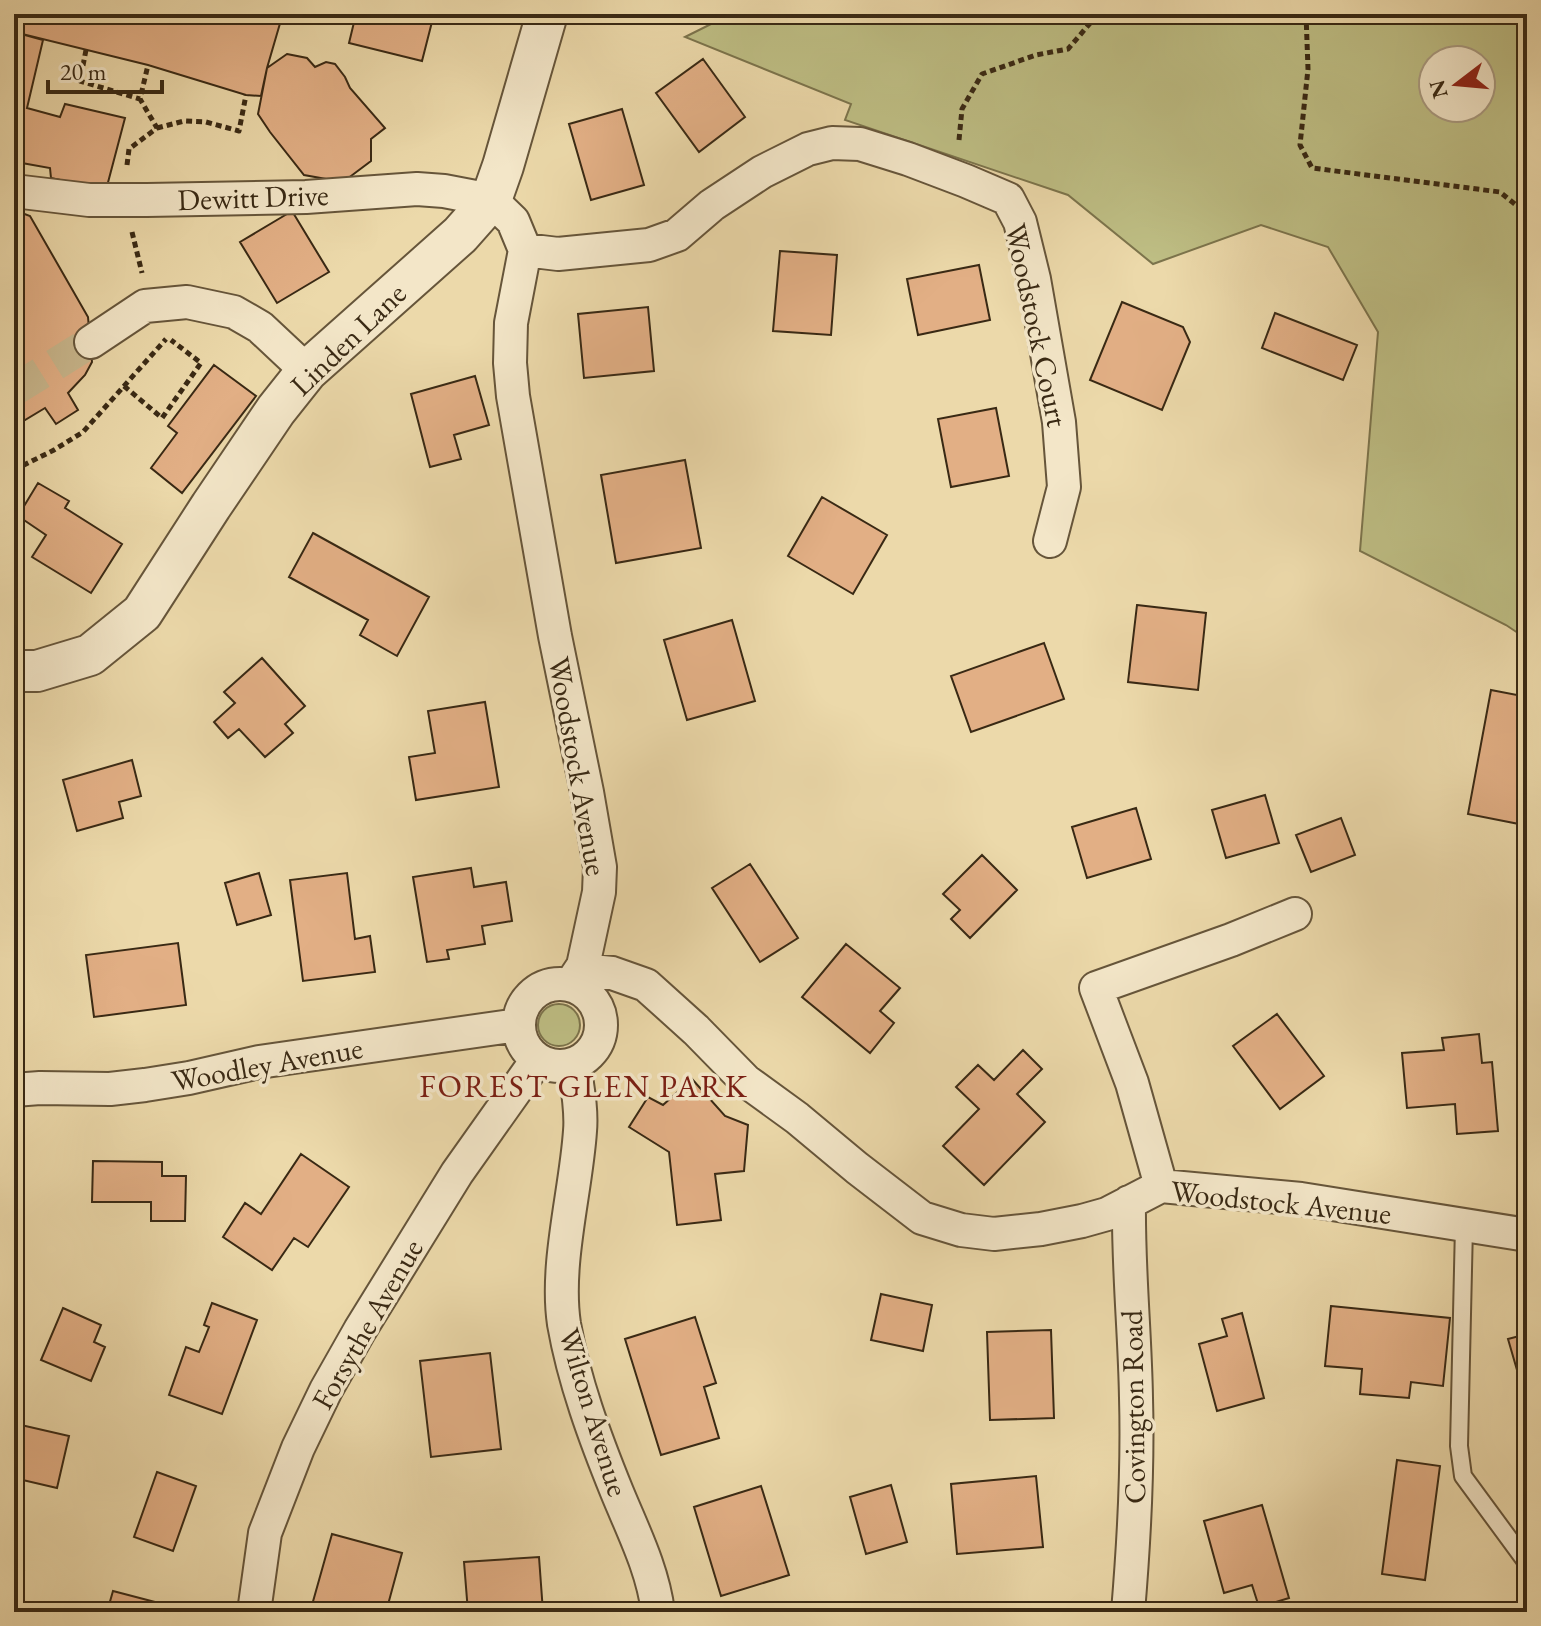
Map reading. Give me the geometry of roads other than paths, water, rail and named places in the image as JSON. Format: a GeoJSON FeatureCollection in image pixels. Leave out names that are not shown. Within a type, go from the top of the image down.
{"type":"FeatureCollection","features":[{"type":"Feature","properties":{"kind":"street","name":"Linden Lane"},"geometry":{"type":"LineString","coordinates":[[14,671],[37,671],[90,655],[142,613],[276,410],[307,371],[460,235],[491,200],[547,14]]}},
{"type":"Feature","properties":{"kind":"street","name":"Woodstock Court"},"geometry":{"type":"LineString","coordinates":[[525,250],[558,254],[649,245],[677,235],[712,205],[762,172],[808,149],[832,143],[860,144],[908,159],[1008,199],[1020,222],[1034,279],[1059,422],[1064,487],[1050,541]]}},
{"type":"Feature","properties":{"kind":"street","name":"Dewitt Drive"},"geometry":{"type":"LineString","coordinates":[[14,191],[89,200],[147,200],[306,197],[417,189],[491,200]]}},
{"type":"Feature","properties":{"kind":"street"},"geometry":{"type":"LineString","coordinates":[[491,200],[513,221],[525,250]]}},
{"type":"Feature","properties":{"kind":"street","name":"Woodstock Avenue"},"geometry":{"type":"LineString","coordinates":[[525,250],[511,323],[513,396],[600,867],[599,892],[576,977],[612,973],[646,985],[746,1081],[857,1168],[922,1218],[961,1230],[994,1234],[1082,1221],[1107,1214],[1161,1186],[1301,1199],[1527,1235]]}},
{"type":"Feature","properties":{"kind":"street"},"geometry":{"type":"LineString","coordinates":[[91,342],[145,306],[187,302],[234,312],[260,327],[307,371]]}},
{"type":"Feature","properties":{"kind":"street"},"geometry":{"type":"LineString","coordinates":[[1161,1186],[1132,1083],[1096,988],[1295,914]]}},
{"type":"Feature","properties":{"kind":"street"},"geometry":{"type":"LineString","coordinates":[[576,977],[594,1000],[602,1027],[592,1052],[574,1064],[557,1067],[537,1060],[527,1050],[518,1025],[520,1013],[535,992],[546,985],[576,977]]}},
{"type":"Feature","properties":{"kind":"street","name":"Woodley Avenue"},"geometry":{"type":"LineString","coordinates":[[14,1090],[110,1089],[145,1085],[259,1062],[518,1025]]}},
{"type":"Feature","properties":{"kind":"street","name":"Forsythe Avenue"},"geometry":{"type":"LineString","coordinates":[[254,1612],[265,1533],[298,1448],[326,1390],[457,1173],[537,1060]]}},
{"type":"Feature","properties":{"kind":"street","name":"Wilton Avenue"},"geometry":{"type":"LineString","coordinates":[[574,1064],[581,1127],[566,1241],[562,1295],[564,1321],[582,1394],[607,1467],[650,1573],[658,1612]]}},
{"type":"Feature","properties":{"kind":"street","name":"Covington Road"},"geometry":{"type":"LineString","coordinates":[[1128,1612],[1135,1533],[1137,1401],[1129,1202]]}},
{"type":"Feature","properties":{"kind":"lane"},"geometry":{"type":"LineString","coordinates":[[1464,1226],[1459,1446],[1463,1476],[1527,1563]]}},
{"type":"Feature","properties":{"kind":"tunnel"},"geometry":{"type":"LineString","coordinates":[[14,390],[91,342]]}},
{"type":"Feature","properties":{"kind":"district","name":"FOREST GLEN PARK"},"geometry":{"type":"Point","coordinates":[584,1086]}}]}
